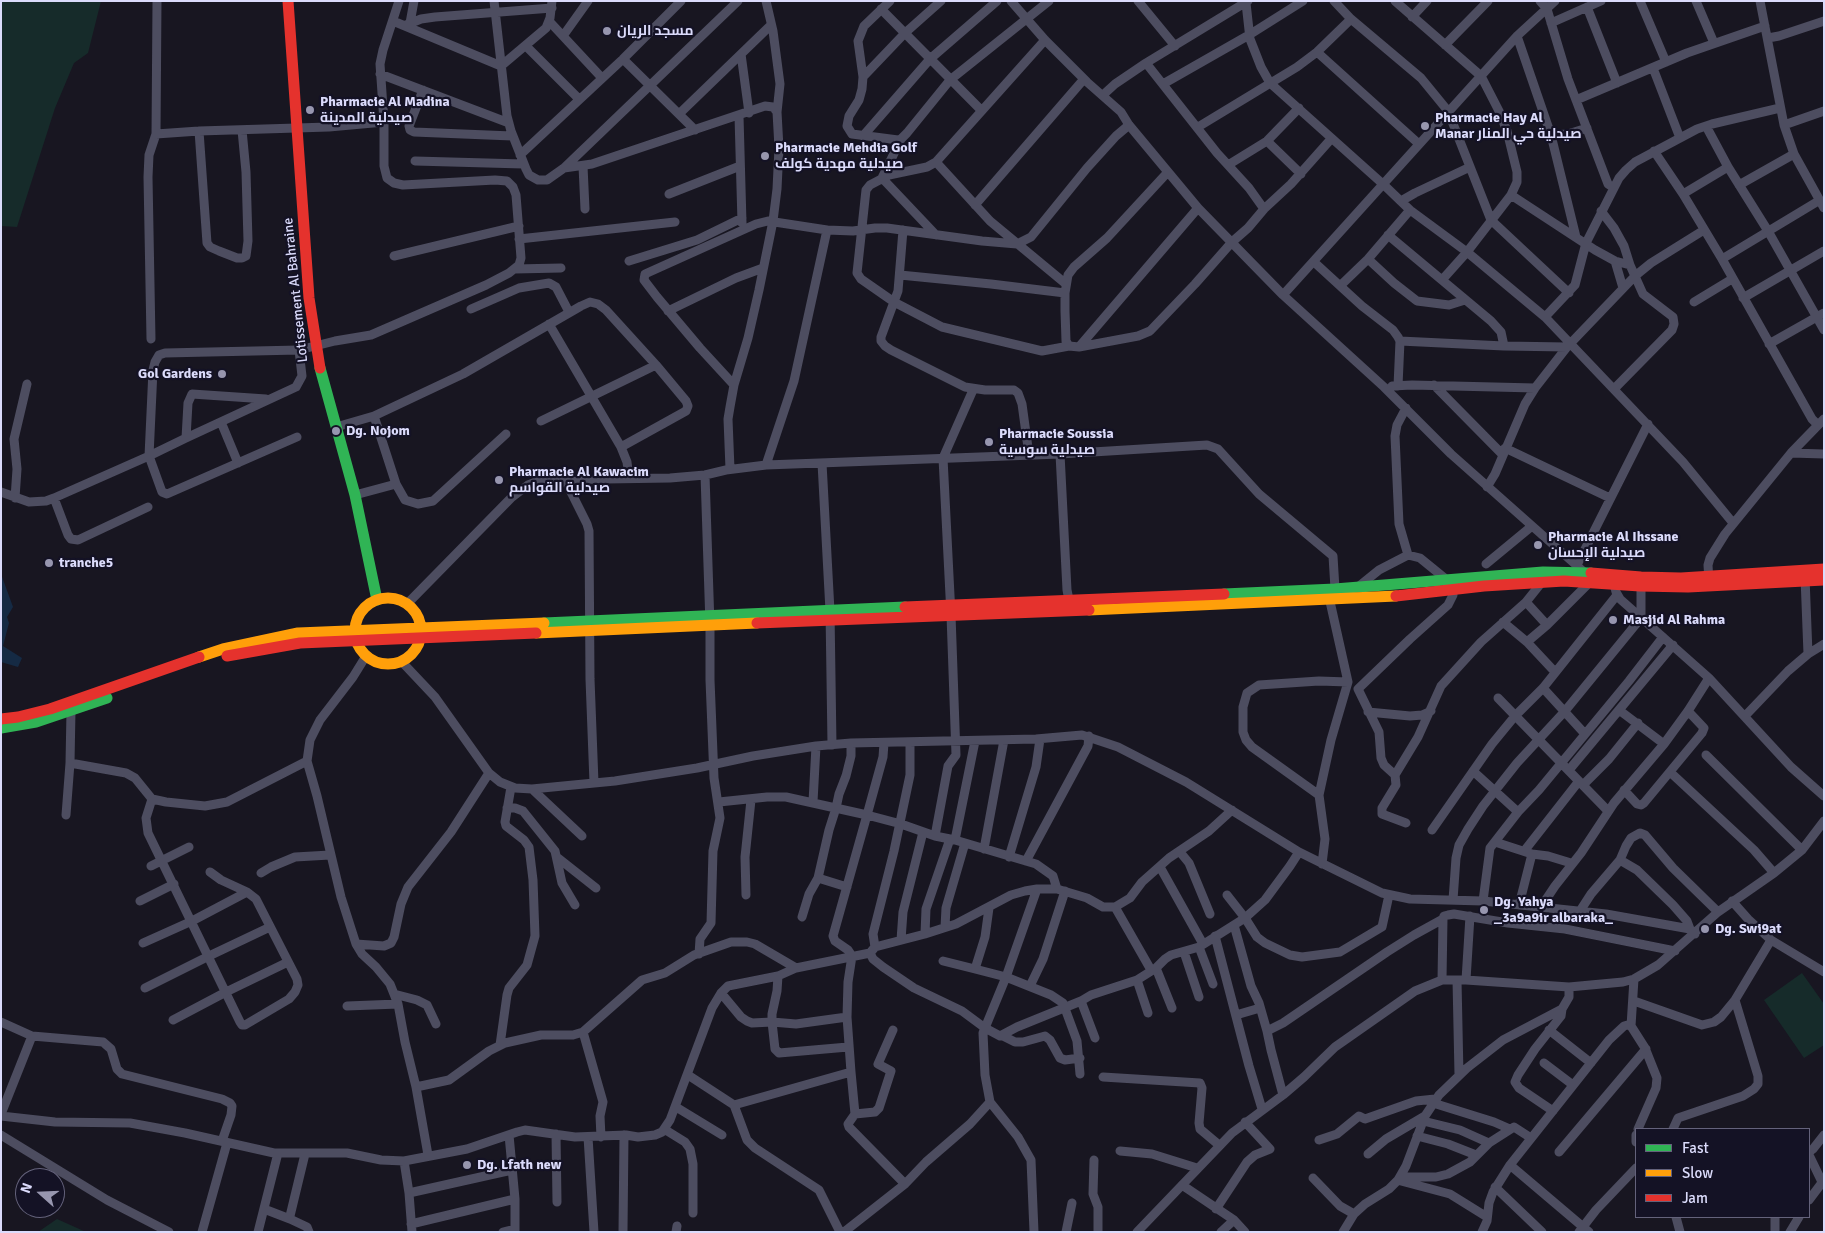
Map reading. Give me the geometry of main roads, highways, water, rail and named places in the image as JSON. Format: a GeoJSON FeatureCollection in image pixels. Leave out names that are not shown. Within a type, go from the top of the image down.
{"type":"FeatureCollection","features":[{"type":"Feature","properties":{"kind":"main road","name":"Lotissement Al Bahraine"},"geometry":{"type":"LineString","coordinates":[[288,1],[309,298],[321,376],[355,495],[377,600]]}},
{"type":"Feature","properties":{"kind":"main road"},"geometry":{"type":"LineString","coordinates":[[1,719],[50,709],[241,644],[298,634],[356,636],[421,634],[1331,593],[1413,595],[1449,583],[1580,568],[1615,585]]}},
{"type":"Feature","properties":{"kind":"main road"},"geometry":{"type":"LineString","coordinates":[[1331,593],[1357,588],[1449,583],[1564,581],[1615,585],[1641,582],[1709,582],[1805,575],[1824,570]]}},
{"type":"Feature","properties":{"kind":"main road"},"geometry":{"type":"LineString","coordinates":[[1805,575],[1824,580]]}},
{"type":"Feature","properties":{"kind":"main road"},"geometry":{"type":"LineString","coordinates":[[393,598],[407,604],[417,614],[421,634],[414,652],[402,662],[393,664],[374,662],[360,649],[356,636],[356,622],[361,612],[377,600],[393,598]]}},
{"type":"Feature","properties":{"kind":"main road"},"geometry":{"type":"LineString","coordinates":[[1,728],[36,722],[72,711],[228,656],[282,645],[356,636]]}},
{"type":"Feature","properties":{"kind":"water"},"geometry":{"type":"Polygon","coordinates":[[[1,574],[13,607],[7,617],[9,623],[3,646],[22,658],[18,667],[1,662],[1,574]]]}},
{"type":"Feature","properties":{"kind":"place","name":"مسجد الريان"},"geometry":{"type":"Point","coordinates":[607,31]}},
{"type":"Feature","properties":{"kind":"place","name":"Pharmacie Al Madina صيدلية المدينة"},"geometry":{"type":"Point","coordinates":[310,110]}},
{"type":"Feature","properties":{"kind":"place","name":"Pharmacie Hay Al Manar صيدلية حي المنار"},"geometry":{"type":"Point","coordinates":[1425,126]}},
{"type":"Feature","properties":{"kind":"place","name":"Pharmacie Mehdia Golf صيدلية مهدية كولف"},"geometry":{"type":"Point","coordinates":[765,156]}},
{"type":"Feature","properties":{"kind":"place","name":"Gol Gardens"},"geometry":{"type":"Point","coordinates":[222,374]}},
{"type":"Feature","properties":{"kind":"place","name":"Dg. Nojom"},"geometry":{"type":"Point","coordinates":[336,431]}},
{"type":"Feature","properties":{"kind":"place","name":"Pharmacie Soussia صيدلية سوسية"},"geometry":{"type":"Point","coordinates":[989,442]}},
{"type":"Feature","properties":{"kind":"place","name":"Pharmacie Al Kawacim صيدلية القواسم"},"geometry":{"type":"Point","coordinates":[499,480]}},
{"type":"Feature","properties":{"kind":"place","name":"Pharmacie Al Ihssane صيدلية الإحسان"},"geometry":{"type":"Point","coordinates":[1538,545]}},
{"type":"Feature","properties":{"kind":"place","name":"tranche5"},"geometry":{"type":"Point","coordinates":[49,563]}},
{"type":"Feature","properties":{"kind":"place","name":"Masjid Al Rahma"},"geometry":{"type":"Point","coordinates":[1613,620]}},
{"type":"Feature","properties":{"kind":"place","name":"Dg. Yahya _3a9a9ir albaraka_"},"geometry":{"type":"Point","coordinates":[1484,910]}},
{"type":"Feature","properties":{"kind":"place","name":"Dg. Swi9at"},"geometry":{"type":"Point","coordinates":[1705,929]}},
{"type":"Feature","properties":{"kind":"place","name":"Dg. Lfath new"},"geometry":{"type":"Point","coordinates":[467,1165]}}]}
